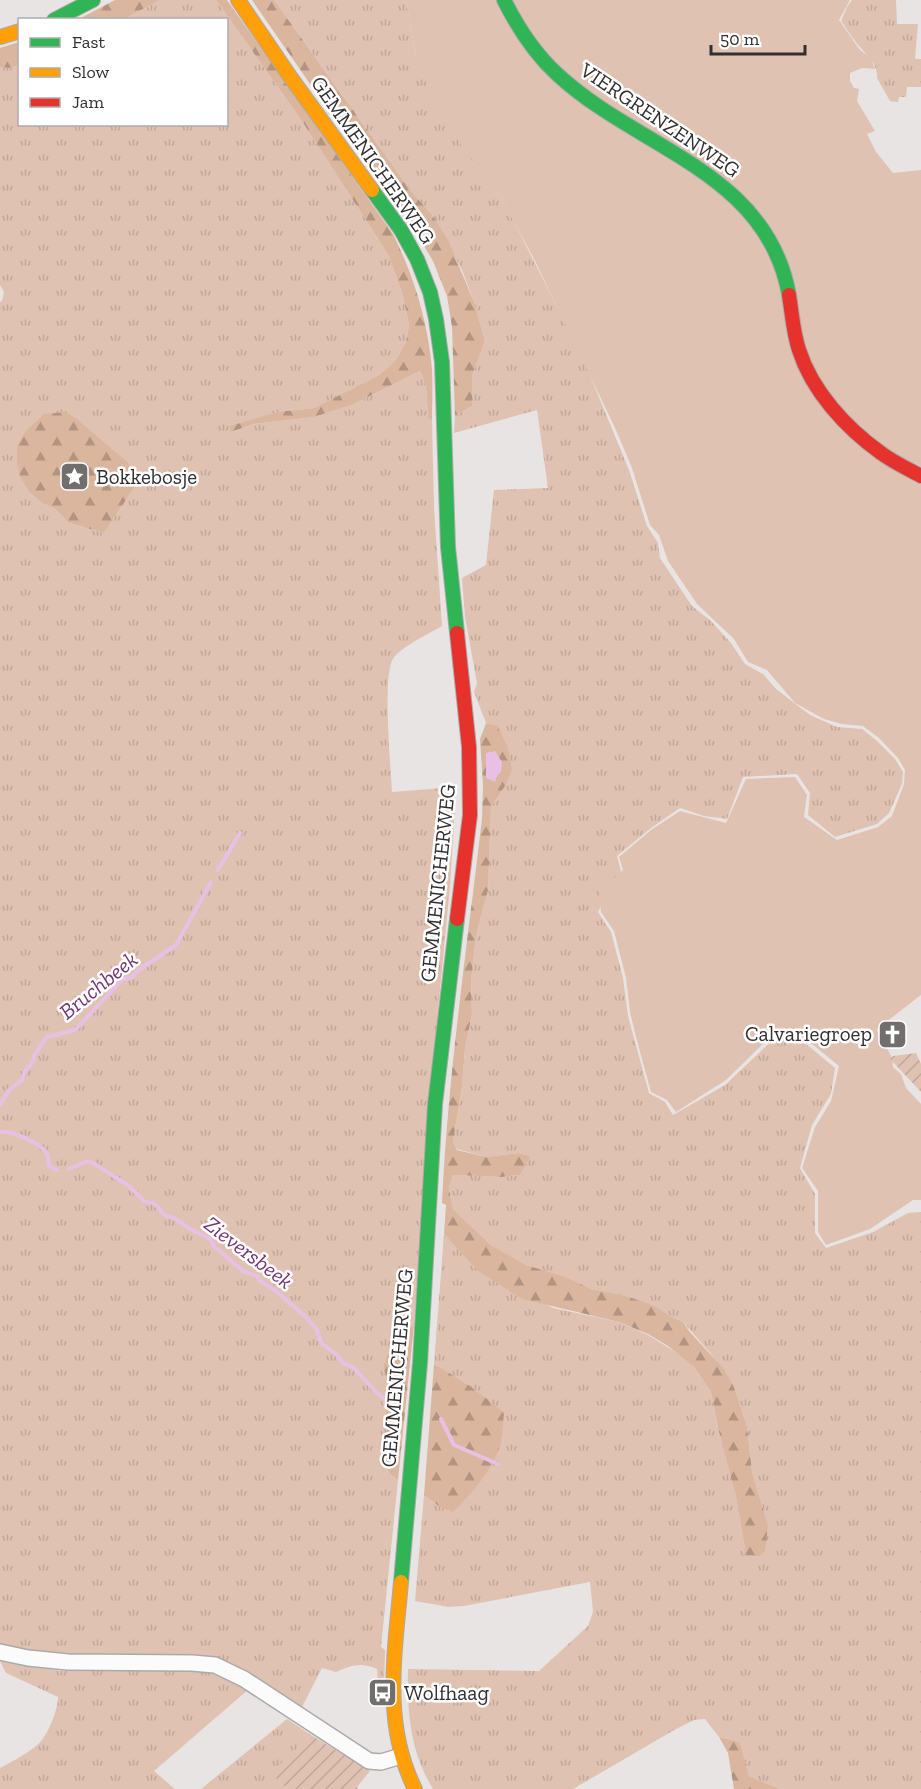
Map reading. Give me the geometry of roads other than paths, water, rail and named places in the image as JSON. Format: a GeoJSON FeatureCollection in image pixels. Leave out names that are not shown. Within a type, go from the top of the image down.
{"type":"FeatureCollection","features":[{"type":"Feature","properties":{"kind":"main road"},"geometry":{"type":"LineString","coordinates":[[58,18],[93,0]]}},
{"type":"Feature","properties":{"kind":"main road","name":"GEMMENICHERWEG"},"geometry":{"type":"LineString","coordinates":[[238,0],[291,78],[401,230],[417,259],[430,292],[442,362],[448,547],[469,747],[471,787],[468,839],[450,965],[435,1104],[420,1363],[393,1675],[393,1720],[401,1756],[415,1789]]}},
{"type":"Feature","properties":{"kind":"main road","name":"VIERGRENZENWEG"},"geometry":{"type":"LineString","coordinates":[[504,0],[525,40],[552,72],[583,95],[717,181],[744,205],[769,241],[781,266],[798,349],[813,378],[843,418],[865,441],[883,455],[921,476]]}},
{"type":"Feature","properties":{"kind":"main road"},"geometry":{"type":"LineString","coordinates":[[0,37],[18,32]]}},
{"type":"Feature","properties":{"kind":"street"},"geometry":{"type":"LineString","coordinates":[[0,1652],[28,1658],[68,1662],[215,1665],[244,1679],[369,1761],[381,1761],[401,1756]]}},
{"type":"Feature","properties":{"kind":"waterway","name":"Bruchbeek"},"geometry":{"type":"LineString","coordinates":[[218,870],[240,833]]}},
{"type":"Feature","properties":{"kind":"waterway","name":"Bruchbeek"},"geometry":{"type":"LineString","coordinates":[[0,1105],[9,1090],[22,1080],[25,1071],[33,1062],[34,1056],[47,1037],[75,1030],[123,979],[131,978],[176,945],[211,882]]}},
{"type":"Feature","properties":{"kind":"waterway","name":"Zieversbeek"},"geometry":{"type":"LineString","coordinates":[[0,1132],[18,1135],[42,1148],[47,1154],[49,1166],[57,1170]]}},
{"type":"Feature","properties":{"kind":"waterway","name":"Zieversbeek"},"geometry":{"type":"LineString","coordinates":[[69,1169],[88,1161],[93,1163],[129,1186],[145,1202],[153,1203],[165,1216],[174,1218],[210,1239],[214,1246],[243,1271],[258,1277],[260,1281],[305,1316],[317,1330],[321,1343],[337,1355],[343,1363],[353,1367],[377,1393],[390,1403]]}},
{"type":"Feature","properties":{"kind":"waterway","name":"Zieversbeek"},"geometry":{"type":"LineString","coordinates":[[441,1419],[454,1445],[498,1464]]}},
{"type":"Feature","properties":{"kind":"place","name":"Bokkebosje"},"geometry":{"type":"Point","coordinates":[75,477]}},
{"type":"Feature","properties":{"kind":"place","name":"Calvariegroep"},"geometry":{"type":"Point","coordinates":[893,1034]}},
{"type":"Feature","properties":{"kind":"place","name":"Wolfhaag"},"geometry":{"type":"Point","coordinates":[383,1693]}}]}
